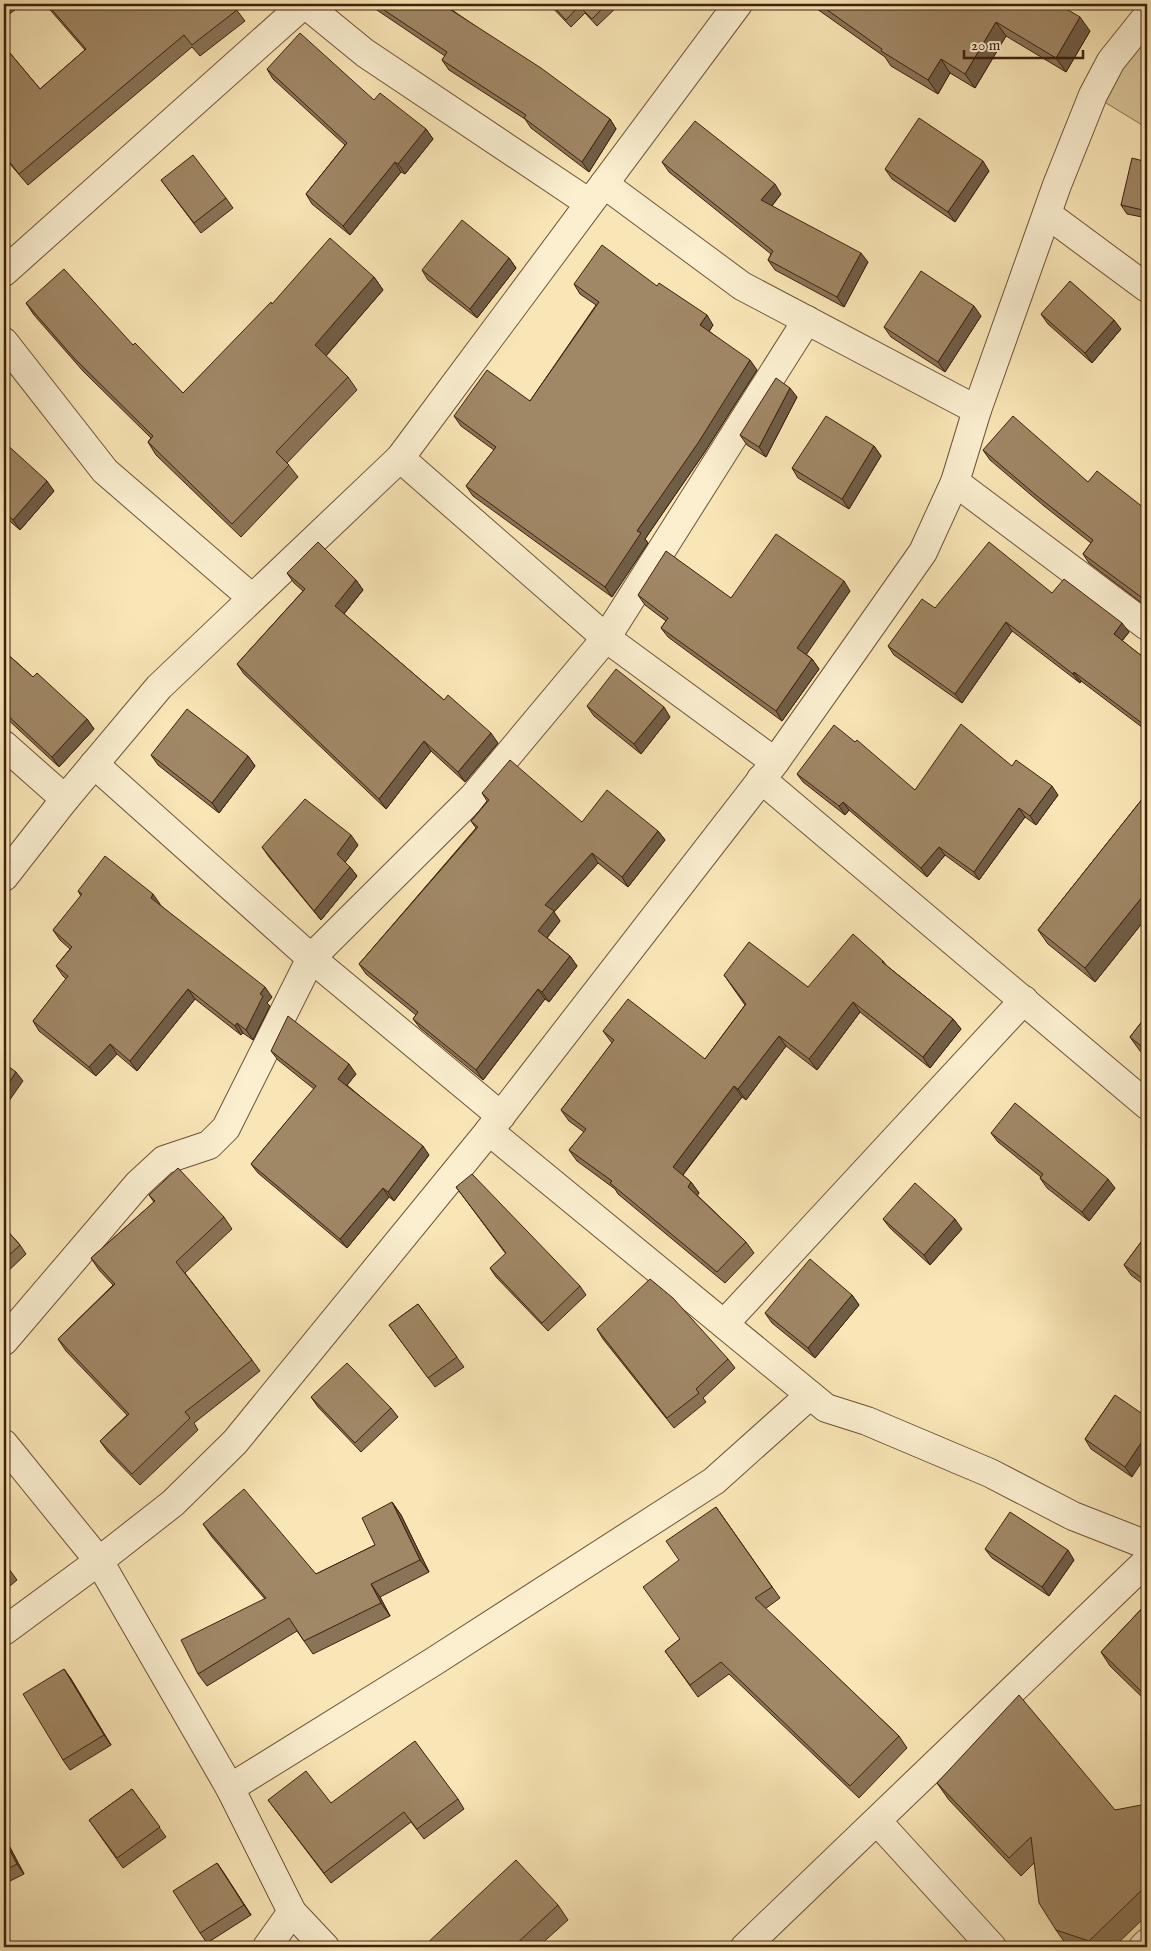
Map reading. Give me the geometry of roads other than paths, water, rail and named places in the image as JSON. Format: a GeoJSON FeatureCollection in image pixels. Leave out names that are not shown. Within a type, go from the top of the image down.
{"type":"FeatureCollection","features":[{"type":"Feature","properties":{"kind":"street"},"geometry":{"type":"LineString","coordinates":[[4,272],[305,4],[365,53],[597,193],[742,286],[977,410]]}},
{"type":"Feature","properties":{"kind":"street"},"geometry":{"type":"LineString","coordinates":[[4,877],[65,799],[159,687],[400,458],[738,4]]}},
{"type":"Feature","properties":{"kind":"street"},"geometry":{"type":"LineString","coordinates":[[4,1631],[99,1562],[173,1504],[235,1442],[495,1123],[768,770],[922,552],[955,482],[977,410],[1047,214],[1093,95],[1111,62],[1147,16]]}},
{"type":"Feature","properties":{"kind":"street"},"geometry":{"type":"LineString","coordinates":[[1047,214],[1147,288]]}},
{"type":"Feature","properties":{"kind":"street"},"geometry":{"type":"LineString","coordinates":[[4,1341],[138,1184],[164,1160],[209,1145],[226,1128],[311,958],[473,798],[606,638],[807,320]]}},
{"type":"Feature","properties":{"kind":"street"},"geometry":{"type":"LineString","coordinates":[[4,342],[105,471],[252,598]]}},
{"type":"Feature","properties":{"kind":"street"},"geometry":{"type":"LineString","coordinates":[[400,458],[606,638],[768,770],[1024,1000],[1147,1105]]}},
{"type":"Feature","properties":{"kind":"street"},"geometry":{"type":"LineString","coordinates":[[955,482],[1147,626]]}},
{"type":"Feature","properties":{"kind":"street"},"geometry":{"type":"LineString","coordinates":[[4,745],[65,799]]}},
{"type":"Feature","properties":{"kind":"street"},"geometry":{"type":"LineString","coordinates":[[94,764],[495,1123],[724,1324],[826,1408],[867,1420],[982,1469],[1074,1516],[1147,1545]]}},
{"type":"Feature","properties":{"kind":"street"},"geometry":{"type":"LineString","coordinates":[[724,1324],[1024,1000]]}},
{"type":"Feature","properties":{"kind":"street"},"geometry":{"type":"LineString","coordinates":[[230,1788],[434,1662],[714,1481],[810,1395]]}},
{"type":"Feature","properties":{"kind":"street"},"geometry":{"type":"LineString","coordinates":[[4,1444],[99,1562],[230,1788],[292,1912],[325,1947]]}},
{"type":"Feature","properties":{"kind":"street"},"geometry":{"type":"LineString","coordinates":[[745,1947],[1147,1561]]}},
{"type":"Feature","properties":{"kind":"street"},"geometry":{"type":"LineString","coordinates":[[877,1821],[992,1947]]}},
{"type":"Feature","properties":{"kind":"street"},"geometry":{"type":"LineString","coordinates":[[267,1947],[292,1912]]}},
{"type":"Feature","properties":{"kind":"street"},"geometry":{"type":"LineString","coordinates":[[1143,1947],[1147,1943]]}}]}
